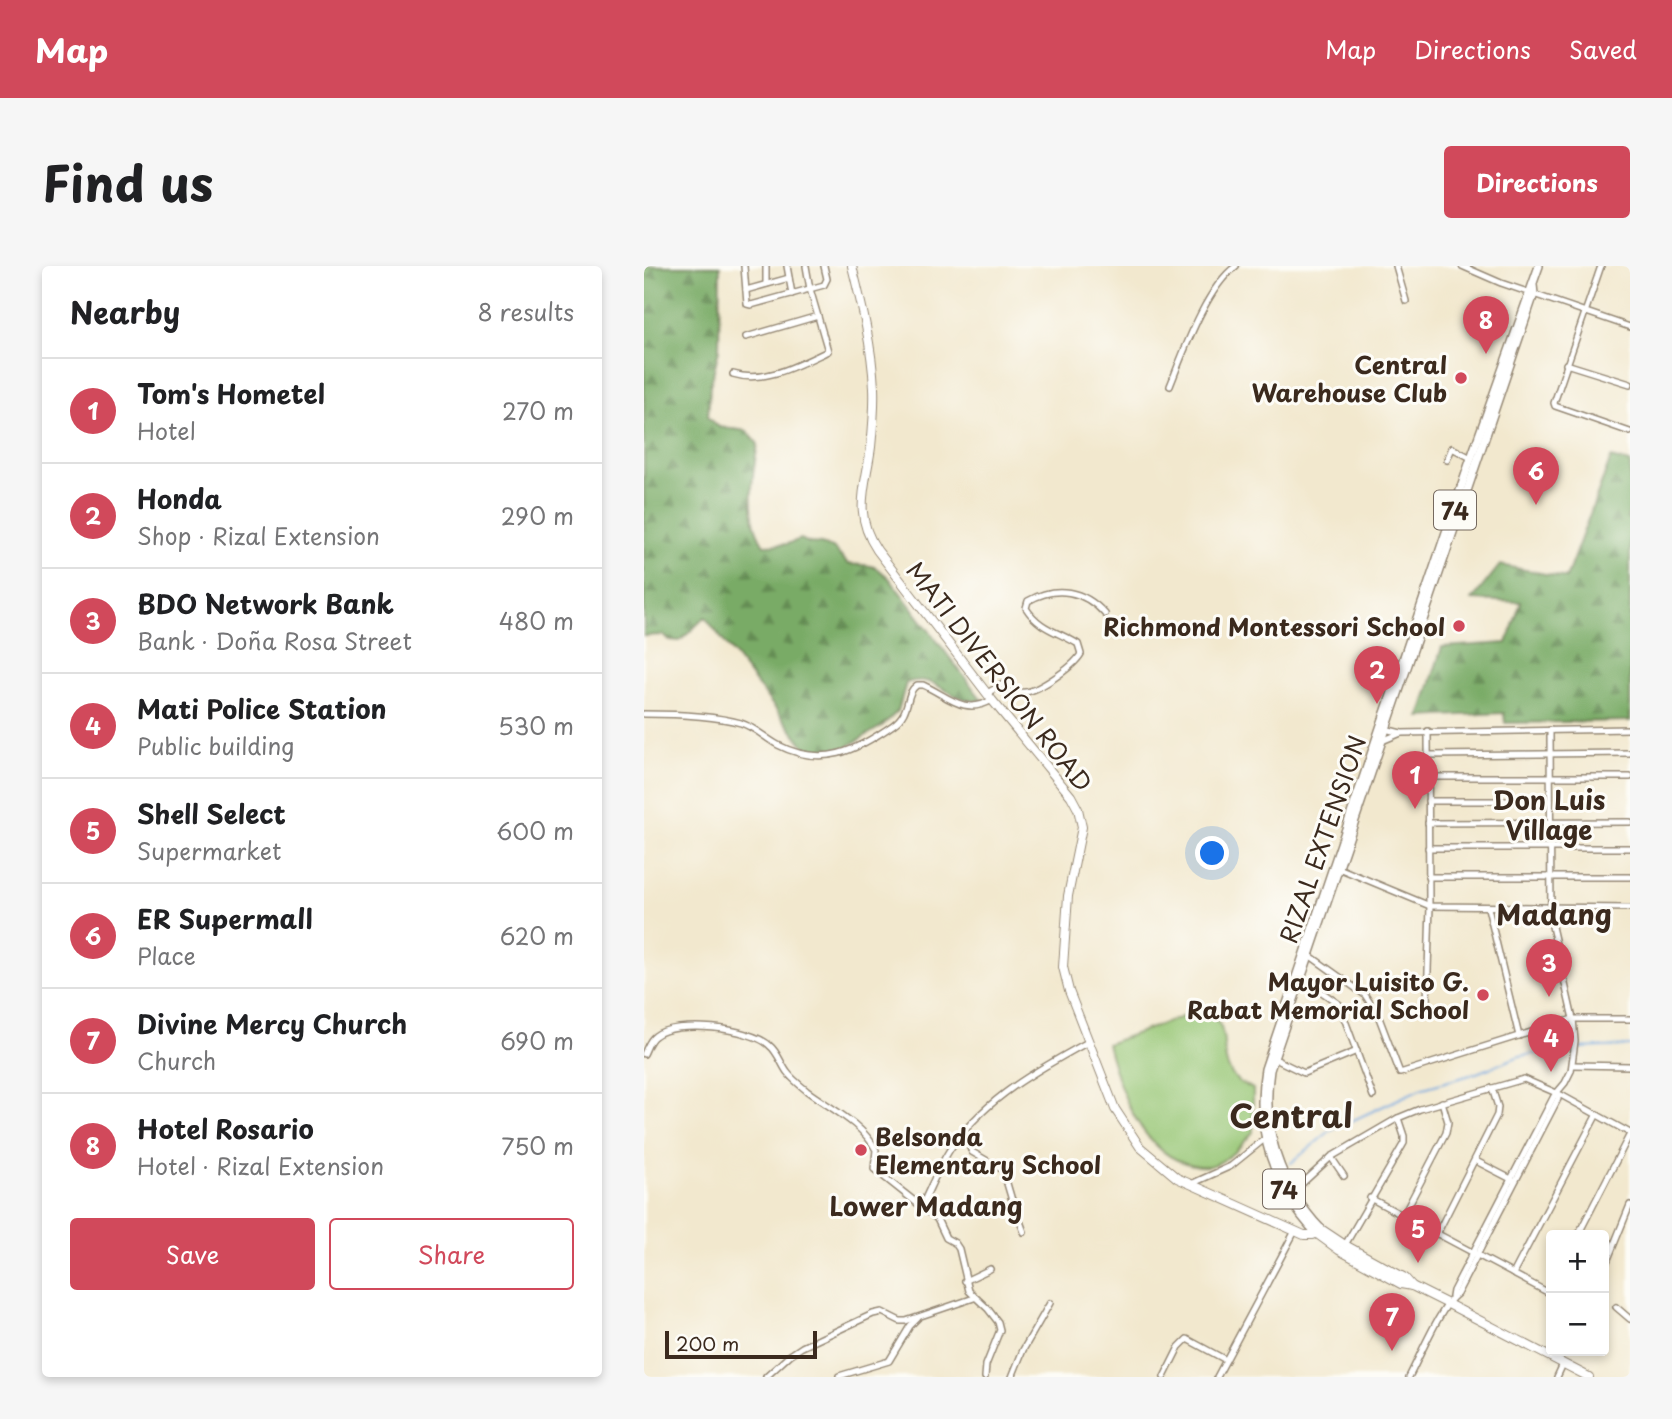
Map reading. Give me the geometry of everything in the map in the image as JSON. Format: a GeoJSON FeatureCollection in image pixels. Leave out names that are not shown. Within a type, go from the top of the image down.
{"type":"FeatureCollection","features":[{"type":"Feature","properties":{"kind":"highway","name":"MATI DIVERSION ROAD"},"geometry":{"type":"LineString","coordinates":[[852,266],[869,338],[874,390],[871,448],[862,507],[865,529],[877,550],[1071,796],[1081,818],[1081,837],[1068,896],[1063,968],[1069,991],[1115,1108],[1131,1136],[1156,1162],[1177,1178],[1294,1231],[1308,1235],[1319,1232]]}},
{"type":"Feature","properties":{"kind":"highway","name":"74"},"geometry":{"type":"LineString","coordinates":[[1319,1232],[1345,1245],[1401,1284],[1450,1300],[1589,1377]]}},
{"type":"Feature","properties":{"kind":"highway","name":"74"},"geometry":{"type":"LineString","coordinates":[[1319,1232],[1333,1246],[1386,1272]]}},
{"type":"Feature","properties":{"kind":"main road","name":"74"},"geometry":{"type":"LineString","coordinates":[[1532,290],[1539,266]]}},
{"type":"Feature","properties":{"kind":"main road","name":"RIZAL EXTENSION"},"geometry":{"type":"LineString","coordinates":[[1384,729],[1471,458],[1532,290]]}},
{"type":"Feature","properties":{"kind":"main road","name":"RIZAL EXTENSION"},"geometry":{"type":"LineString","coordinates":[[1319,1232],[1303,1218],[1276,1173],[1268,1137],[1267,1094],[1271,1057],[1532,290]]}},
{"type":"Feature","properties":{"kind":"main road","name":"RIZAL EXTENSION"},"geometry":{"type":"LineString","coordinates":[[1271,1057],[1309,954],[1336,867]]}},
{"type":"Feature","properties":{"kind":"main road","name":"RIZAL EXTENSION"},"geometry":{"type":"LineString","coordinates":[[1268,1137],[1293,1192],[1319,1232]]}},
{"type":"Feature","properties":{"kind":"street"},"geometry":{"type":"LineString","coordinates":[[744,266],[747,304],[751,306],[825,283],[824,266]]}},
{"type":"Feature","properties":{"kind":"street"},"geometry":{"type":"LineString","coordinates":[[766,266],[766,284]]}},
{"type":"Feature","properties":{"kind":"street"},"geometry":{"type":"LineString","coordinates":[[787,266],[792,294]]}},
{"type":"Feature","properties":{"kind":"street"},"geometry":{"type":"LineString","coordinates":[[733,374],[747,377],[778,372],[828,351],[806,266]]}},
{"type":"Feature","properties":{"kind":"street"},"geometry":{"type":"LineString","coordinates":[[1170,386],[1202,314],[1220,283],[1236,266]]}},
{"type":"Feature","properties":{"kind":"street"},"geometry":{"type":"LineString","coordinates":[[1396,266],[1406,301]]}},
{"type":"Feature","properties":{"kind":"street"},"geometry":{"type":"LineString","coordinates":[[1462,266],[1478,269],[1630,327]]}},
{"type":"Feature","properties":{"kind":"street"},"geometry":{"type":"LineString","coordinates":[[1601,266],[1566,364],[1555,406],[1630,432]]}},
{"type":"Feature","properties":{"kind":"street"},"geometry":{"type":"LineString","coordinates":[[746,290],[789,278]]}},
{"type":"Feature","properties":{"kind":"street"},"geometry":{"type":"LineString","coordinates":[[746,337],[818,316]]}},
{"type":"Feature","properties":{"kind":"street"},"geometry":{"type":"LineString","coordinates":[[1566,364],[1630,384]]}},
{"type":"Feature","properties":{"kind":"street"},"geometry":{"type":"LineString","coordinates":[[1447,460],[1452,448],[1471,458]]}},
{"type":"Feature","properties":{"kind":"street"},"geometry":{"type":"LineString","coordinates":[[644,714],[674,714],[737,722],[759,730],[790,749],[805,754],[833,756],[852,750],[894,725],[906,712],[910,693],[916,685],[923,685],[969,707],[977,706],[1007,682],[1016,690],[1025,692],[1057,677],[1073,665],[1082,653],[1078,644],[1045,628],[1026,608],[1028,601],[1048,593],[1066,591],[1092,600],[1105,614]]}},
{"type":"Feature","properties":{"kind":"street"},"geometry":{"type":"LineString","coordinates":[[1384,729],[1401,733]]}},
{"type":"Feature","properties":{"kind":"street"},"geometry":{"type":"LineString","coordinates":[[1380,740],[1401,733],[1428,731],[1630,729]]}},
{"type":"Feature","properties":{"kind":"street"},"geometry":{"type":"LineString","coordinates":[[1409,1377],[1450,1300],[1457,1294],[1554,1096],[1558,1094],[1573,1065],[1573,1018],[1552,929],[1550,730]]}},
{"type":"Feature","properties":{"kind":"street"},"geometry":{"type":"LineString","coordinates":[[1427,1003],[1428,731]]}},
{"type":"Feature","properties":{"kind":"street"},"geometry":{"type":"LineString","coordinates":[[1428,755],[1630,753]]}},
{"type":"Feature","properties":{"kind":"street"},"geometry":{"type":"LineString","coordinates":[[1428,777],[1630,777]]}},
{"type":"Feature","properties":{"kind":"street"},"geometry":{"type":"LineString","coordinates":[[1428,801],[1550,801]]}},
{"type":"Feature","properties":{"kind":"street"},"geometry":{"type":"LineString","coordinates":[[1428,823],[1630,822]]}},
{"type":"Feature","properties":{"kind":"street"},"geometry":{"type":"LineString","coordinates":[[1428,848],[1630,848]]}},
{"type":"Feature","properties":{"kind":"street"},"geometry":{"type":"LineString","coordinates":[[1336,867],[1429,905],[1489,908],[1630,908]]}},
{"type":"Feature","properties":{"kind":"street"},"geometry":{"type":"LineString","coordinates":[[1429,877],[1630,877]]}},
{"type":"Feature","properties":{"kind":"street"},"geometry":{"type":"LineString","coordinates":[[1489,908],[1519,1036]]}},
{"type":"Feature","properties":{"kind":"street"},"geometry":{"type":"LineString","coordinates":[[1309,954],[1366,995],[1378,1015],[1400,1073],[1573,1018],[1630,1019]]}},
{"type":"Feature","properties":{"kind":"street"},"geometry":{"type":"LineString","coordinates":[[1300,977],[1339,1004],[1373,1096]]}},
{"type":"Feature","properties":{"kind":"street"},"geometry":{"type":"LineString","coordinates":[[644,1054],[655,1035],[672,1030],[712,1027],[760,1039],[773,1049],[797,1082],[868,1138],[876,1150],[874,1169],[937,1219],[946,1238],[959,1249],[965,1281],[974,1298],[988,1309],[998,1322],[1000,1330],[986,1366],[985,1377]]}},
{"type":"Feature","properties":{"kind":"street"},"geometry":{"type":"LineString","coordinates":[[921,1207],[952,1146],[974,1119],[1000,1095],[1088,1042]]}},
{"type":"Feature","properties":{"kind":"street"},"geometry":{"type":"LineString","coordinates":[[1271,1057],[1304,1073],[1357,1051]]}},
{"type":"Feature","properties":{"kind":"street"},"geometry":{"type":"LineString","coordinates":[[1573,1065],[1630,1066]]}},
{"type":"Feature","properties":{"kind":"street"},"geometry":{"type":"LineString","coordinates":[[1293,1192],[1331,1157],[1398,1118],[1442,1102],[1524,1079],[1630,1133],[1581,1230]]}},
{"type":"Feature","properties":{"kind":"street"},"geometry":{"type":"LineString","coordinates":[[1437,1234],[1497,1115],[1498,1107],[1492,1088]]}},
{"type":"Feature","properties":{"kind":"street"},"geometry":{"type":"LineString","coordinates":[[1403,1216],[1446,1133],[1448,1122],[1442,1102]]}},
{"type":"Feature","properties":{"kind":"street"},"geometry":{"type":"LineString","coordinates":[[1513,1274],[1597,1114]]}},
{"type":"Feature","properties":{"kind":"street"},"geometry":{"type":"LineString","coordinates":[[1345,1245],[1404,1143],[1398,1118]]}},
{"type":"Feature","properties":{"kind":"street"},"geometry":{"type":"LineString","coordinates":[[963,1133],[972,1152],[1003,1170],[1024,1233]]}},
{"type":"Feature","properties":{"kind":"street"},"geometry":{"type":"LineString","coordinates":[[1191,1184],[1231,1166],[1268,1137]]}},
{"type":"Feature","properties":{"kind":"street"},"geometry":{"type":"LineString","coordinates":[[1331,1157],[1345,1176]]}},
{"type":"Feature","properties":{"kind":"street"},"geometry":{"type":"LineString","coordinates":[[1476,1161],[1513,1180]]}},
{"type":"Feature","properties":{"kind":"street"},"geometry":{"type":"LineString","coordinates":[[1370,1198],[1546,1289]]}},
{"type":"Feature","properties":{"kind":"street"},"geometry":{"type":"LineString","coordinates":[[1609,1257],[1630,1205]]}},
{"type":"Feature","properties":{"kind":"street"},"geometry":{"type":"LineString","coordinates":[[1217,1377],[1294,1231]]}},
{"type":"Feature","properties":{"kind":"street"},"geometry":{"type":"LineString","coordinates":[[965,1281],[990,1269]]}},
{"type":"Feature","properties":{"kind":"street"},"geometry":{"type":"LineString","coordinates":[[766,1377],[790,1354],[873,1314],[882,1312],[900,1321],[974,1298]]}},
{"type":"Feature","properties":{"kind":"street"},"geometry":{"type":"LineString","coordinates":[[1012,1377],[1023,1350],[1050,1303]]}},
{"type":"Feature","properties":{"kind":"street"},"geometry":{"type":"LineString","coordinates":[[1616,1307],[1630,1319]]}},
{"type":"Feature","properties":{"kind":"street"},"geometry":{"type":"LineString","coordinates":[[839,1376],[889,1361],[910,1326],[920,1316]]}},
{"type":"Feature","properties":{"kind":"street"},"geometry":{"type":"LineString","coordinates":[[1164,1377],[1187,1339],[1226,1360]]}},
{"type":"Feature","properties":{"kind":"street"},"geometry":{"type":"LineString","coordinates":[[1557,1377],[1563,1364]]}},
{"type":"Feature","properties":{"kind":"green space"},"geometry":{"type":"Polygon","coordinates":[[[644,266],[720,266],[719,350],[710,386],[708,417],[719,427],[747,431],[758,444],[752,482],[752,509],[758,534],[764,545],[787,544],[801,539],[833,548],[848,564],[878,569],[889,578],[982,700],[961,698],[927,681],[906,683],[898,711],[882,726],[845,748],[818,750],[805,747],[705,617],[680,641],[670,640],[662,635],[644,636],[644,266]]]}},
{"type":"Feature","properties":{"kind":"green space"},"geometry":{"type":"Polygon","coordinates":[[[1611,458],[1630,463],[1630,509],[1627,518],[1630,519],[1630,721],[1505,723],[1504,713],[1420,717],[1442,647],[1507,643],[1521,602],[1472,600],[1500,565],[1566,578],[1611,458]]]}},
{"type":"Feature","properties":{"kind":"green space"},"geometry":{"type":"Polygon","coordinates":[[[1201,1010],[1219,1024],[1230,1072],[1238,1081],[1253,1089],[1253,1132],[1227,1158],[1205,1166],[1176,1159],[1160,1149],[1147,1135],[1126,1100],[1107,1044],[1201,1010]]]}},
{"type":"Feature","properties":{"kind":"waterway"},"geometry":{"type":"LineString","coordinates":[[1578,1048],[1630,1046]]}},
{"type":"Feature","properties":{"kind":"waterway"},"geometry":{"type":"LineString","coordinates":[[1291,1163],[1330,1131],[1420,1089],[1474,1074],[1520,1056],[1569,1049]]}},
{"type":"Feature","properties":{"kind":"place","name":"Hotel Rosario"},"geometry":{"type":"Point","coordinates":[1486,354]}},
{"type":"Feature","properties":{"kind":"place","name":"Central Warehouse Club"},"geometry":{"type":"Point","coordinates":[1461,378]}},
{"type":"Feature","properties":{"kind":"place","name":"ER Supermall"},"geometry":{"type":"Point","coordinates":[1536,505]}},
{"type":"Feature","properties":{"kind":"place","name":"Richmond Montessori School"},"geometry":{"type":"Point","coordinates":[1459,626]}},
{"type":"Feature","properties":{"kind":"place","name":"Honda"},"geometry":{"type":"Point","coordinates":[1377,704]}},
{"type":"Feature","properties":{"kind":"place","name":"Tom's Hometel"},"geometry":{"type":"Point","coordinates":[1415,809]}},
{"type":"Feature","properties":{"kind":"place","name":"Mayor Luisito G. Rabat Memorial School"},"geometry":{"type":"Point","coordinates":[1483,995]}},
{"type":"Feature","properties":{"kind":"place","name":"BDO Network Bank"},"geometry":{"type":"Point","coordinates":[1549,997]}},
{"type":"Feature","properties":{"kind":"place","name":"Mati Police Station"},"geometry":{"type":"Point","coordinates":[1551,1072]}},
{"type":"Feature","properties":{"kind":"place","name":"Belsonda Elementary School"},"geometry":{"type":"Point","coordinates":[861,1150]}},
{"type":"Feature","properties":{"kind":"place","name":"Shell Select"},"geometry":{"type":"Point","coordinates":[1418,1263]}},
{"type":"Feature","properties":{"kind":"place","name":"Divine Mercy Church"},"geometry":{"type":"Point","coordinates":[1392,1351]}},
{"type":"Feature","properties":{"kind":"district","name":"Don Luis Village"},"geometry":{"type":"Point","coordinates":[1549,814]}},
{"type":"Feature","properties":{"kind":"district","name":"Madang"},"geometry":{"type":"Point","coordinates":[1554,913]}},
{"type":"Feature","properties":{"kind":"district","name":"Central"},"geometry":{"type":"Point","coordinates":[1291,1115]}},
{"type":"Feature","properties":{"kind":"district","name":"Lower Madang"},"geometry":{"type":"Point","coordinates":[926,1205]}}]}
